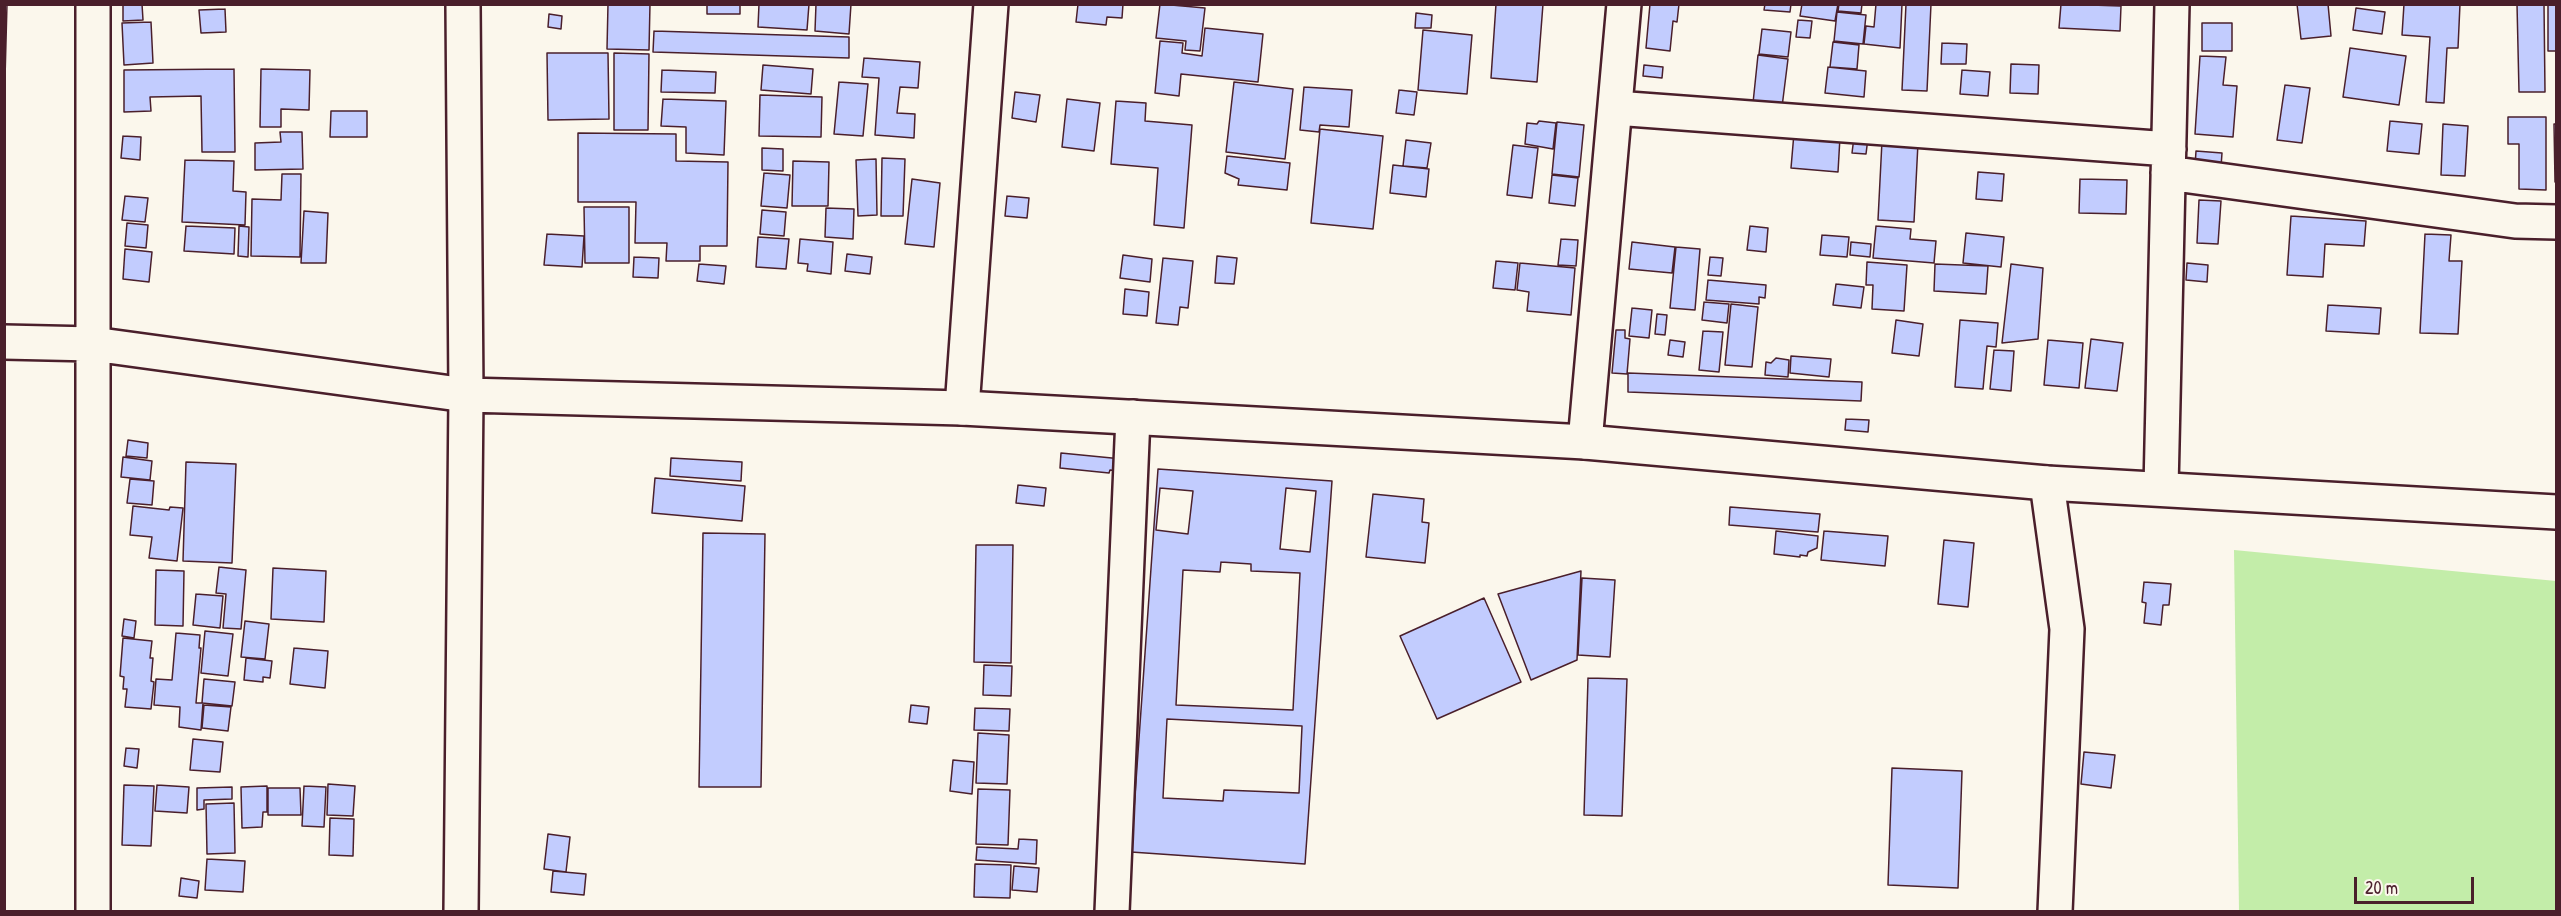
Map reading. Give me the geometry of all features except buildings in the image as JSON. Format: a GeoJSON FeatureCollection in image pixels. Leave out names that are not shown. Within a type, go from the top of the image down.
{"type":"FeatureCollection","features":[{"type":"Feature","properties":{"kind":"street"},"geometry":{"type":"LineString","coordinates":[[93,4],[93,912]]}},
{"type":"Feature","properties":{"kind":"street"},"geometry":{"type":"LineString","coordinates":[[461,912],[466,395],[463,4]]}},
{"type":"Feature","properties":{"kind":"street"},"geometry":{"type":"LineString","coordinates":[[962,408],[991,4]]}},
{"type":"Feature","properties":{"kind":"street"},"geometry":{"type":"LineString","coordinates":[[1586,442],[1624,4]]}},
{"type":"Feature","properties":{"kind":"street"},"geometry":{"type":"LineString","coordinates":[[2162,488],[2172,4]]}},
{"type":"Feature","properties":{"kind":"street"},"geometry":{"type":"LineString","coordinates":[[1615,108],[2169,161],[2515,221],[2556,222]]}},
{"type":"Feature","properties":{"kind":"street"},"geometry":{"type":"LineString","coordinates":[[4,342],[93,344],[466,395],[962,408],[1586,442],[2047,483],[2556,512]]}},
{"type":"Feature","properties":{"kind":"street"},"geometry":{"type":"LineString","coordinates":[[1112,912],[1133,417]]}},
{"type":"Feature","properties":{"kind":"street"},"geometry":{"type":"LineString","coordinates":[[2047,483],[2067,629],[2055,912]]}},
{"type":"Feature","properties":{"kind":"green space"},"geometry":{"type":"Polygon","coordinates":[[[2234,550],[2556,581],[2556,911],[2239,911],[2234,550]]]}}]}
